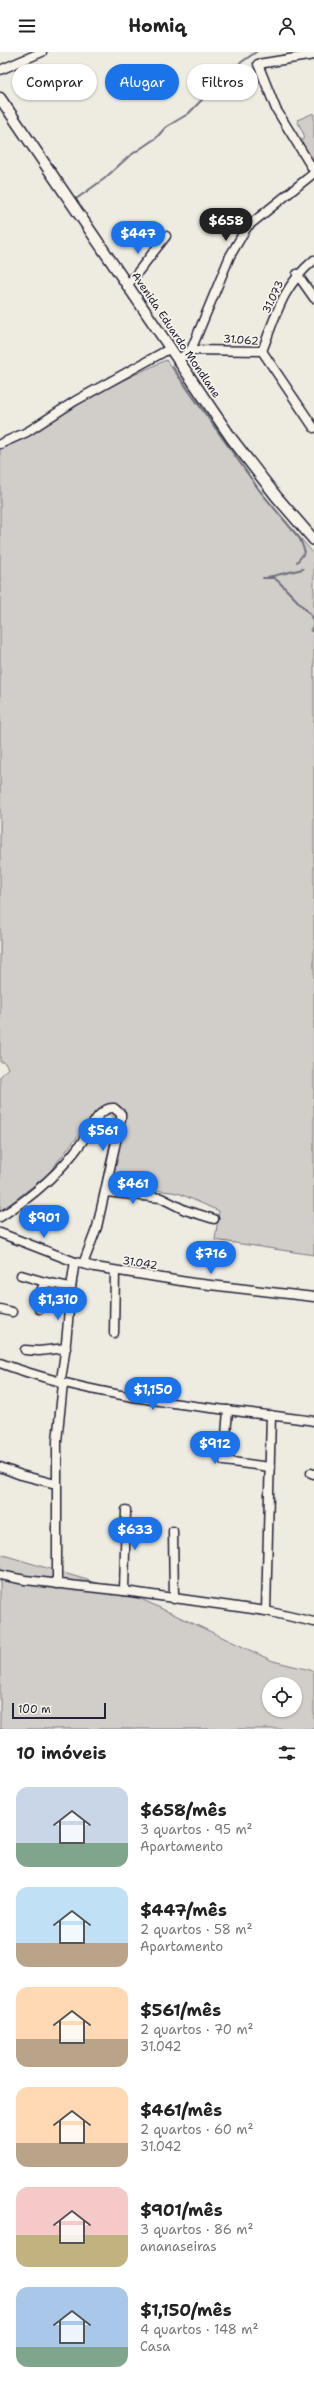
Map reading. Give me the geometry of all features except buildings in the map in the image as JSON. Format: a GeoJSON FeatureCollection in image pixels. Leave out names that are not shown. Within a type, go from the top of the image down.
{"type":"FeatureCollection","features":[{"type":"Feature","properties":{"kind":"main road","name":"Avenida Eduardo Mondlane"},"geometry":{"type":"LineString","coordinates":[[0,98],[73,202],[169,349],[251,464],[314,540]]}},
{"type":"Feature","properties":{"kind":"street"},"geometry":{"type":"LineString","coordinates":[[0,70],[42,52]]}},
{"type":"Feature","properties":{"kind":"street"},"geometry":{"type":"LineString","coordinates":[[178,360],[191,350],[230,256],[246,227],[314,172],[276,109],[258,64],[314,55]]}},
{"type":"Feature","properties":{"kind":"street"},"geometry":{"type":"LineString","coordinates":[[127,286],[166,236]]}},
{"type":"Feature","properties":{"kind":"street","name":"31.073"},"geometry":{"type":"LineString","coordinates":[[262,351],[287,289],[297,274],[314,260]]}},
{"type":"Feature","properties":{"kind":"street"},"geometry":{"type":"LineString","coordinates":[[297,274],[314,298]]}},
{"type":"Feature","properties":{"kind":"street"},"geometry":{"type":"LineString","coordinates":[[0,444],[27,432],[75,401],[169,349]]}},
{"type":"Feature","properties":{"kind":"street","name":"31.062"},"geometry":{"type":"LineString","coordinates":[[191,350],[262,351],[314,428]]}},
{"type":"Feature","properties":{"kind":"street"},"geometry":{"type":"LineString","coordinates":[[0,1217],[33,1194],[52,1177],[69,1158],[98,1117],[107,1109],[114,1108],[121,1114],[106,1192],[97,1227],[79,1263],[70,1287],[57,1442],[57,1584]]}},
{"type":"Feature","properties":{"kind":"street"},"geometry":{"type":"LineString","coordinates":[[106,1192],[161,1198],[185,1210],[214,1220]]}},
{"type":"Feature","properties":{"kind":"street","name":"31.042"},"geometry":{"type":"LineString","coordinates":[[0,1233],[79,1263],[115,1271],[193,1283],[314,1297]]}},
{"type":"Feature","properties":{"kind":"street"},"geometry":{"type":"LineString","coordinates":[[114,1334],[115,1271]]}},
{"type":"Feature","properties":{"kind":"street"},"geometry":{"type":"LineString","coordinates":[[21,1275],[70,1287]]}},
{"type":"Feature","properties":{"kind":"street"},"geometry":{"type":"LineString","coordinates":[[38,1309],[40,1293],[45,1282]]}},
{"type":"Feature","properties":{"kind":"street"},"geometry":{"type":"LineString","coordinates":[[0,1309],[12,1312]]}},
{"type":"Feature","properties":{"kind":"street"},"geometry":{"type":"LineString","coordinates":[[25,1350],[39,1351],[66,1348]]}},
{"type":"Feature","properties":{"kind":"street"},"geometry":{"type":"LineString","coordinates":[[0,1363],[62,1383],[97,1392],[314,1421]]}},
{"type":"Feature","properties":{"kind":"street"},"geometry":{"type":"LineString","coordinates":[[228,1410],[224,1461],[270,1467]]}},
{"type":"Feature","properties":{"kind":"street"},"geometry":{"type":"LineString","coordinates":[[266,1611],[271,1415]]}},
{"type":"Feature","properties":{"kind":"street"},"geometry":{"type":"LineString","coordinates":[[0,1467],[21,1475],[56,1484]]}},
{"type":"Feature","properties":{"kind":"street"},"geometry":{"type":"LineString","coordinates":[[124,1591],[126,1510]]}},
{"type":"Feature","properties":{"kind":"street"},"geometry":{"type":"LineString","coordinates":[[173,1531],[174,1599]]}},
{"type":"Feature","properties":{"kind":"street"},"geometry":{"type":"LineString","coordinates":[[0,1575],[57,1584],[124,1591],[266,1611],[314,1622]]}},
{"type":"Feature","properties":{"kind":"shaded area"},"geometry":{"type":"Polygon","coordinates":[[[314,113],[314,158],[310,160],[300,143],[305,137],[297,120],[314,113]]]}},
{"type":"Feature","properties":{"kind":"shaded area"},"geometry":{"type":"Polygon","coordinates":[[[166,360],[259,490],[314,554],[314,1255],[215,1240],[219,1211],[178,1193],[102,1183],[115,1118],[99,1109],[48,1174],[0,1212],[0,1077],[8,1068],[4,1062],[0,1062],[0,447],[21,440],[100,391],[166,360]]]}},
{"type":"Feature","properties":{"kind":"shaded area"},"geometry":{"type":"Polygon","coordinates":[[[0,1554],[124,1591],[273,1661],[310,1670],[314,1673],[314,1729],[0,1729],[0,1554]]]}},
{"type":"Feature","properties":{"kind":"waterway"},"geometry":{"type":"LineString","coordinates":[[76,199],[104,179],[128,157],[156,138],[166,127],[188,114],[233,68],[256,52]]}},
{"type":"Feature","properties":{"kind":"waterway"},"geometry":{"type":"LineString","coordinates":[[172,366],[260,491],[300,539],[305,552],[297,562]]}},
{"type":"Feature","properties":{"kind":"waterway"},"geometry":{"type":"LineString","coordinates":[[268,577],[303,569]]}},
{"type":"Feature","properties":{"kind":"waterway"},"geometry":{"type":"LineString","coordinates":[[263,578],[274,578],[310,614],[314,624],[311,631]]}}]}
